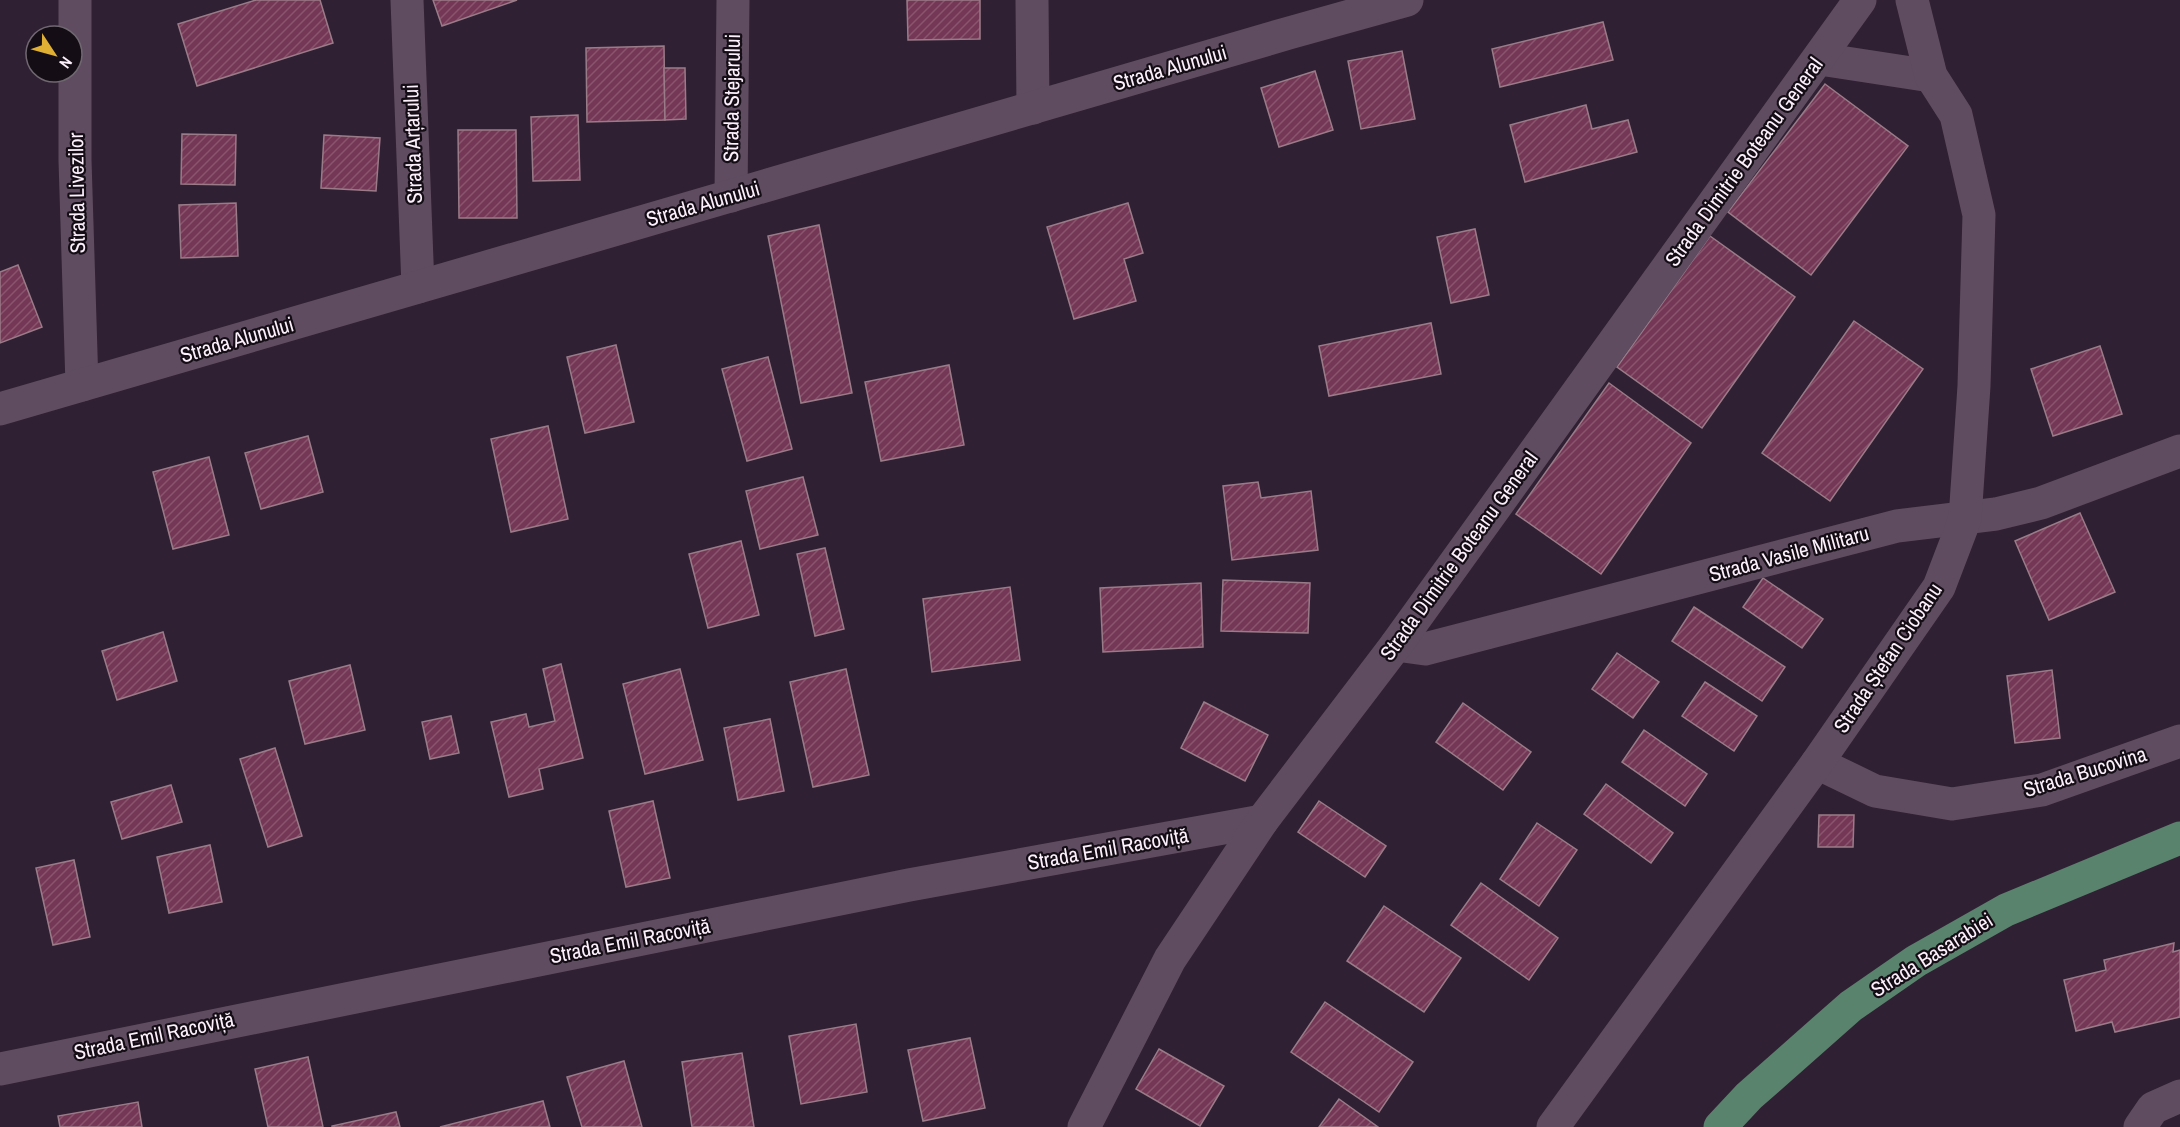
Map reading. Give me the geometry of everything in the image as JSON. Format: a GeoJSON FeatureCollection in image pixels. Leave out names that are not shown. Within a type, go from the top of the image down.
{"type":"FeatureCollection","features":[{"type":"Feature","properties":{"kind":"main road","name":"Strada Basarabiei"},"geometry":{"type":"LineString","coordinates":[[1720,1127],[1749,1096],[1851,1006],[1916,961],[2006,910],[2180,838]]}},
{"type":"Feature","properties":{"kind":"street","name":"Strada Livezilor"},"geometry":{"type":"LineString","coordinates":[[75,0],[75,160],[82,385]]}},
{"type":"Feature","properties":{"kind":"street","name":"Strada Arțarului"},"geometry":{"type":"LineString","coordinates":[[407,0],[418,287]]}},
{"type":"Feature","properties":{"kind":"street","name":"Strada Stejarului"},"geometry":{"type":"LineString","coordinates":[[731,196],[733,0]]}},
{"type":"Feature","properties":{"kind":"street"},"geometry":{"type":"LineString","coordinates":[[1032,0],[1033,108]]}},
{"type":"Feature","properties":{"kind":"street","name":"Strada Alunului"},"geometry":{"type":"LineString","coordinates":[[0,409],[1033,108],[1335,10],[1407,0]]}},
{"type":"Feature","properties":{"kind":"street","name":"Strada Dimitrie Boteanu General"},"geometry":{"type":"LineString","coordinates":[[1084,1127],[1170,959],[1262,821],[1396,645],[1820,59],[1860,0]]}},
{"type":"Feature","properties":{"kind":"street","name":"Strada Ștefan Ciobanu"},"geometry":{"type":"LineString","coordinates":[[1553,1127],[1817,763],[1939,587],[1965,519],[1974,386],[1979,215],[1956,115],[1931,76],[1912,0]]}},
{"type":"Feature","properties":{"kind":"street"},"geometry":{"type":"LineString","coordinates":[[1820,59],[1931,76]]}},
{"type":"Feature","properties":{"kind":"street","name":"Strada Vasile Militaru"},"geometry":{"type":"LineString","coordinates":[[1396,645],[1425,649],[1897,526],[1965,519],[2041,503],[2180,451]]}},
{"type":"Feature","properties":{"kind":"street","name":"Strada Bucovina"},"geometry":{"type":"LineString","coordinates":[[1817,763],[1875,791],[1952,804],[2042,790],[2180,741]]}},
{"type":"Feature","properties":{"kind":"street","name":"Strada Emil Racoviță"},"geometry":{"type":"LineString","coordinates":[[0,1069],[897,888],[1262,821]]}},
{"type":"Feature","properties":{"kind":"street"},"geometry":{"type":"LineString","coordinates":[[2140,1127],[2153,1108],[2180,1096]]}},
{"type":"Feature","properties":{"kind":"building"},"geometry":{"type":"Polygon","coordinates":[[[256,0],[320,0],[333,43],[197,86],[178,24],[256,0]]]}},
{"type":"Feature","properties":{"kind":"building"},"geometry":{"type":"Polygon","coordinates":[[[433,0],[517,0],[442,26],[433,0]]]}},
{"type":"Feature","properties":{"kind":"building"},"geometry":{"type":"Polygon","coordinates":[[[907,0],[980,0],[980,39],[908,40],[907,0]]]}},
{"type":"Feature","properties":{"kind":"building"},"geometry":{"type":"Polygon","coordinates":[[[1603,22],[1613,60],[1500,87],[1492,49],[1603,22]]]}},
{"type":"Feature","properties":{"kind":"building"},"geometry":{"type":"Polygon","coordinates":[[[664,46],[665,120],[587,122],[586,48],[664,46]]]}},
{"type":"Feature","properties":{"kind":"building"},"geometry":{"type":"Polygon","coordinates":[[[1402,51],[1415,119],[1361,129],[1348,61],[1402,51]]]}},
{"type":"Feature","properties":{"kind":"building"},"geometry":{"type":"Polygon","coordinates":[[[664,68],[685,68],[686,119],[665,120],[664,68]]]}},
{"type":"Feature","properties":{"kind":"building"},"geometry":{"type":"Polygon","coordinates":[[[1315,71],[1333,130],[1279,147],[1261,88],[1315,71]]]}},
{"type":"Feature","properties":{"kind":"building"},"geometry":{"type":"Polygon","coordinates":[[[1825,84],[1908,146],[1811,275],[1728,212],[1825,84]]]}},
{"type":"Feature","properties":{"kind":"building"},"geometry":{"type":"Polygon","coordinates":[[[1586,105],[1592,129],[1628,120],[1637,152],[1525,182],[1510,125],[1586,105]]]}},
{"type":"Feature","properties":{"kind":"building"},"geometry":{"type":"Polygon","coordinates":[[[578,115],[580,180],[533,181],[531,117],[578,115]]]}},
{"type":"Feature","properties":{"kind":"building"},"geometry":{"type":"Polygon","coordinates":[[[458,130],[516,130],[517,218],[459,218],[458,130]]]}},
{"type":"Feature","properties":{"kind":"building"},"geometry":{"type":"Polygon","coordinates":[[[182,134],[236,135],[235,185],[181,184],[182,134]]]}},
{"type":"Feature","properties":{"kind":"building"},"geometry":{"type":"Polygon","coordinates":[[[324,135],[380,138],[376,191],[321,188],[324,135]]]}},
{"type":"Feature","properties":{"kind":"building"},"geometry":{"type":"Polygon","coordinates":[[[236,203],[238,256],[181,258],[179,205],[236,203]]]}},
{"type":"Feature","properties":{"kind":"building"},"geometry":{"type":"Polygon","coordinates":[[[1128,203],[1143,253],[1124,259],[1136,301],[1074,319],[1047,227],[1128,203]]]}},
{"type":"Feature","properties":{"kind":"building"},"geometry":{"type":"Polygon","coordinates":[[[819,225],[852,393],[801,403],[768,236],[819,225]]]}},
{"type":"Feature","properties":{"kind":"building"},"geometry":{"type":"Polygon","coordinates":[[[1475,229],[1489,295],[1451,303],[1437,237],[1475,229]]]}},
{"type":"Feature","properties":{"kind":"building"},"geometry":{"type":"Polygon","coordinates":[[[1710,236],[1795,297],[1702,428],[1617,367],[1710,236]]]}},
{"type":"Feature","properties":{"kind":"building"},"geometry":{"type":"Polygon","coordinates":[[[18,265],[42,327],[0,343],[0,272],[18,265]]]}},
{"type":"Feature","properties":{"kind":"building"},"geometry":{"type":"Polygon","coordinates":[[[1854,321],[1923,369],[1830,501],[1762,453],[1854,321]]]}},
{"type":"Feature","properties":{"kind":"building"},"geometry":{"type":"Polygon","coordinates":[[[1431,323],[1441,374],[1329,396],[1319,346],[1431,323]]]}},
{"type":"Feature","properties":{"kind":"building"},"geometry":{"type":"Polygon","coordinates":[[[616,345],[634,422],[585,433],[567,357],[616,345]]]}},
{"type":"Feature","properties":{"kind":"building"},"geometry":{"type":"Polygon","coordinates":[[[2100,346],[2122,414],[2053,436],[2031,369],[2100,346]]]}},
{"type":"Feature","properties":{"kind":"building"},"geometry":{"type":"Polygon","coordinates":[[[768,357],[792,449],[747,461],[722,369],[768,357]]]}},
{"type":"Feature","properties":{"kind":"building"},"geometry":{"type":"Polygon","coordinates":[[[949,365],[964,445],[881,461],[865,382],[949,365]]]}},
{"type":"Feature","properties":{"kind":"building"},"geometry":{"type":"Polygon","coordinates":[[[1609,383],[1691,443],[1601,574],[1516,514],[1609,383]]]}},
{"type":"Feature","properties":{"kind":"building"},"geometry":{"type":"Polygon","coordinates":[[[548,426],[568,519],[511,532],[491,439],[548,426]]]}},
{"type":"Feature","properties":{"kind":"building"},"geometry":{"type":"Polygon","coordinates":[[[308,436],[323,492],[261,509],[245,453],[308,436]]]}},
{"type":"Feature","properties":{"kind":"building"},"geometry":{"type":"Polygon","coordinates":[[[209,457],[229,535],[173,549],[153,472],[209,457]]]}},
{"type":"Feature","properties":{"kind":"building"},"geometry":{"type":"Polygon","coordinates":[[[803,477],[818,535],[760,549],[746,491],[803,477]]]}},
{"type":"Feature","properties":{"kind":"building"},"geometry":{"type":"Polygon","coordinates":[[[1258,482],[1261,498],[1311,491],[1318,550],[1232,560],[1223,486],[1258,482]]]}},
{"type":"Feature","properties":{"kind":"building"},"geometry":{"type":"Polygon","coordinates":[[[2080,513],[2115,592],[2049,620],[2015,541],[2080,513]]]}},
{"type":"Feature","properties":{"kind":"building"},"geometry":{"type":"Polygon","coordinates":[[[741,541],[759,615],[708,628],[689,554],[741,541]]]}},
{"type":"Feature","properties":{"kind":"building"},"geometry":{"type":"Polygon","coordinates":[[[825,548],[844,629],[815,636],[797,554],[825,548]]]}},
{"type":"Feature","properties":{"kind":"building"},"geometry":{"type":"Polygon","coordinates":[[[1763,578],[1823,619],[1802,648],[1743,607],[1763,578]]]}},
{"type":"Feature","properties":{"kind":"building"},"geometry":{"type":"Polygon","coordinates":[[[1223,580],[1310,583],[1308,633],[1221,631],[1223,580]]]}},
{"type":"Feature","properties":{"kind":"building"},"geometry":{"type":"Polygon","coordinates":[[[1201,583],[1203,647],[1103,652],[1100,588],[1201,583]]]}},
{"type":"Feature","properties":{"kind":"building"},"geometry":{"type":"Polygon","coordinates":[[[1010,587],[1020,660],[932,672],[923,599],[1010,587]]]}},
{"type":"Feature","properties":{"kind":"building"},"geometry":{"type":"Polygon","coordinates":[[[1694,607],[1785,667],[1762,701],[1672,641],[1694,607]]]}},
{"type":"Feature","properties":{"kind":"building"},"geometry":{"type":"Polygon","coordinates":[[[163,632],[177,681],[117,700],[102,651],[163,632]]]}},
{"type":"Feature","properties":{"kind":"building"},"geometry":{"type":"Polygon","coordinates":[[[1617,653],[1659,682],[1633,718],[1592,689],[1617,653]]]}},
{"type":"Feature","properties":{"kind":"building"},"geometry":{"type":"Polygon","coordinates":[[[561,664],[583,758],[539,769],[543,789],[509,797],[491,722],[526,714],[529,727],[555,721],[543,669],[561,664]]]}},
{"type":"Feature","properties":{"kind":"building"},"geometry":{"type":"Polygon","coordinates":[[[350,665],[365,730],[305,744],[289,681],[350,665]]]}},
{"type":"Feature","properties":{"kind":"building"},"geometry":{"type":"Polygon","coordinates":[[[680,669],[703,760],[645,774],[623,684],[680,669]]]}},
{"type":"Feature","properties":{"kind":"building"},"geometry":{"type":"Polygon","coordinates":[[[846,669],[869,775],[813,787],[790,682],[846,669]]]}},
{"type":"Feature","properties":{"kind":"building"},"geometry":{"type":"Polygon","coordinates":[[[2052,670],[2060,738],[2015,743],[2007,676],[2052,670]]]}},
{"type":"Feature","properties":{"kind":"building"},"geometry":{"type":"Polygon","coordinates":[[[1705,682],[1757,716],[1734,751],[1682,716],[1705,682]]]}},
{"type":"Feature","properties":{"kind":"building"},"geometry":{"type":"Polygon","coordinates":[[[1204,702],[1268,735],[1245,781],[1181,748],[1204,702]]]}},
{"type":"Feature","properties":{"kind":"building"},"geometry":{"type":"Polygon","coordinates":[[[1463,703],[1531,752],[1503,790],[1436,742],[1463,703]]]}},
{"type":"Feature","properties":{"kind":"building"},"geometry":{"type":"Polygon","coordinates":[[[451,716],[459,753],[430,759],[422,722],[451,716]]]}},
{"type":"Feature","properties":{"kind":"building"},"geometry":{"type":"Polygon","coordinates":[[[770,719],[784,791],[738,800],[724,728],[770,719]]]}},
{"type":"Feature","properties":{"kind":"building"},"geometry":{"type":"Polygon","coordinates":[[[1644,730],[1707,774],[1685,806],[1622,762],[1644,730]]]}},
{"type":"Feature","properties":{"kind":"building"},"geometry":{"type":"Polygon","coordinates":[[[275,748],[302,836],[268,847],[240,759],[275,748]]]}},
{"type":"Feature","properties":{"kind":"building"},"geometry":{"type":"Polygon","coordinates":[[[1606,784],[1673,833],[1651,863],[1584,814],[1606,784]]]}},
{"type":"Feature","properties":{"kind":"building"},"geometry":{"type":"Polygon","coordinates":[[[171,785],[182,822],[122,839],[111,802],[171,785]]]}},
{"type":"Feature","properties":{"kind":"building"},"geometry":{"type":"Polygon","coordinates":[[[653,801],[670,878],[626,887],[609,811],[653,801]]]}},
{"type":"Feature","properties":{"kind":"building"},"geometry":{"type":"Polygon","coordinates":[[[1319,801],[1386,846],[1365,877],[1298,832],[1319,801]]]}},
{"type":"Feature","properties":{"kind":"building"},"geometry":{"type":"Polygon","coordinates":[[[1819,815],[1854,815],[1853,847],[1818,847],[1819,815]]]}},
{"type":"Feature","properties":{"kind":"building"},"geometry":{"type":"Polygon","coordinates":[[[1537,823],[1577,850],[1539,906],[1500,879],[1537,823]]]}},
{"type":"Feature","properties":{"kind":"building"},"geometry":{"type":"Polygon","coordinates":[[[210,845],[222,902],[169,913],[157,857],[210,845]]]}},
{"type":"Feature","properties":{"kind":"building"},"geometry":{"type":"Polygon","coordinates":[[[74,860],[90,937],[53,945],[36,868],[74,860]]]}},
{"type":"Feature","properties":{"kind":"building"},"geometry":{"type":"Polygon","coordinates":[[[1481,883],[1558,938],[1529,980],[1451,925],[1481,883]]]}},
{"type":"Feature","properties":{"kind":"building"},"geometry":{"type":"Polygon","coordinates":[[[1384,906],[1461,958],[1424,1012],[1347,961],[1384,906]]]}},
{"type":"Feature","properties":{"kind":"building"},"geometry":{"type":"Polygon","coordinates":[[[2174,943],[2173,952],[2180,950],[2180,1017],[2115,1032],[2112,1022],[2076,1031],[2064,980],[2106,970],[2104,960],[2174,943]]]}},
{"type":"Feature","properties":{"kind":"building"},"geometry":{"type":"Polygon","coordinates":[[[1325,1002],[1413,1062],[1379,1112],[1291,1052],[1325,1002]]]}},
{"type":"Feature","properties":{"kind":"building"},"geometry":{"type":"Polygon","coordinates":[[[856,1024],[867,1092],[801,1104],[789,1036],[856,1024]]]}},
{"type":"Feature","properties":{"kind":"building"},"geometry":{"type":"Polygon","coordinates":[[[970,1038],[985,1108],[923,1121],[908,1050],[970,1038]]]}},
{"type":"Feature","properties":{"kind":"building"},"geometry":{"type":"Polygon","coordinates":[[[1159,1049],[1224,1086],[1200,1126],[1136,1089],[1159,1049]]]}},
{"type":"Feature","properties":{"kind":"building"},"geometry":{"type":"Polygon","coordinates":[[[742,1053],[754,1127],[692,1127],[682,1062],[742,1053]]]}},
{"type":"Feature","properties":{"kind":"building"},"geometry":{"type":"Polygon","coordinates":[[[308,1057],[323,1127],[268,1127],[255,1069],[308,1057]]]}},
{"type":"Feature","properties":{"kind":"building"},"geometry":{"type":"Polygon","coordinates":[[[624,1061],[642,1127],[582,1127],[567,1077],[624,1061]]]}},
{"type":"Feature","properties":{"kind":"building"},"geometry":{"type":"Polygon","coordinates":[[[1339,1099],[1378,1127],[1319,1127],[1339,1099]]]}},
{"type":"Feature","properties":{"kind":"building"},"geometry":{"type":"Polygon","coordinates":[[[543,1101],[550,1127],[440,1127],[543,1101]]]}},
{"type":"Feature","properties":{"kind":"building"},"geometry":{"type":"Polygon","coordinates":[[[138,1102],[142,1127],[60,1127],[58,1116],[138,1102]]]}},
{"type":"Feature","properties":{"kind":"building"},"geometry":{"type":"Polygon","coordinates":[[[396,1112],[400,1127],[332,1127],[332,1126],[396,1112]]]}}]}
